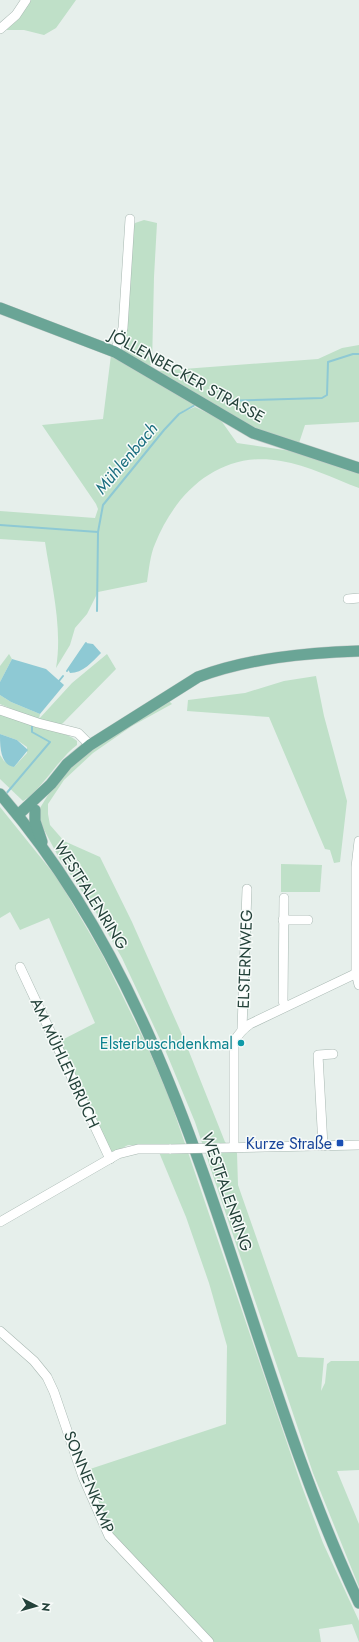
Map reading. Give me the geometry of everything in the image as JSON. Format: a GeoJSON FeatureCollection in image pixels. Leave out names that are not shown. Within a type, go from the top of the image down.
{"type":"FeatureCollection","features":[{"type":"Feature","properties":{"kind":"main road","name":"JÖLLENBECKER STRASSE"},"geometry":{"type":"LineString","coordinates":[[0,308],[115,352],[253,433],[359,468]]}},
{"type":"Feature","properties":{"kind":"main road"},"geometry":{"type":"LineString","coordinates":[[20,818],[67,764],[90,745],[182,686],[216,671],[260,660],[359,651]]}},
{"type":"Feature","properties":{"kind":"main road"},"geometry":{"type":"LineString","coordinates":[[20,818],[35,810],[51,784]]}},
{"type":"Feature","properties":{"kind":"main road","name":"WESTFALENRING"},"geometry":{"type":"LineString","coordinates":[[2,797],[44,848],[82,904],[113,960],[146,1027],[172,1087],[214,1201],[318,1508],[359,1603]]}},
{"type":"Feature","properties":{"kind":"main road"},"geometry":{"type":"LineString","coordinates":[[35,810],[35,821],[44,848]]}},
{"type":"Feature","properties":{"kind":"street"},"geometry":{"type":"LineString","coordinates":[[0,29],[16,15],[26,0]]}},
{"type":"Feature","properties":{"kind":"street"},"geometry":{"type":"LineString","coordinates":[[115,352],[123,328],[130,219]]}},
{"type":"Feature","properties":{"kind":"street"},"geometry":{"type":"LineString","coordinates":[[348,599],[359,598]]}},
{"type":"Feature","properties":{"kind":"street"},"geometry":{"type":"LineString","coordinates":[[0,710],[44,725],[78,733],[90,745]]}},
{"type":"Feature","properties":{"kind":"street"},"geometry":{"type":"LineString","coordinates":[[359,841],[356,867],[359,985]]}},
{"type":"Feature","properties":{"kind":"street","name":"ELSTERNWEG"},"geometry":{"type":"LineString","coordinates":[[246,1027],[247,890]]}},
{"type":"Feature","properties":{"kind":"street"},"geometry":{"type":"LineString","coordinates":[[284,898],[283,1001],[285,1006]]}},
{"type":"Feature","properties":{"kind":"street"},"geometry":{"type":"LineString","coordinates":[[283,920],[308,920]]}},
{"type":"Feature","properties":{"kind":"street","name":"AM MÜHLENBRUCH"},"geometry":{"type":"LineString","coordinates":[[20,967],[110,1159]]}},
{"type":"Feature","properties":{"kind":"street"},"geometry":{"type":"LineString","coordinates":[[234,1147],[234,1042],[246,1027],[285,1006],[358,972]]}},
{"type":"Feature","properties":{"kind":"street"},"geometry":{"type":"LineString","coordinates":[[322,1146],[318,1055],[333,1054]]}},
{"type":"Feature","properties":{"kind":"street"},"geometry":{"type":"LineString","coordinates":[[0,1222],[126,1151],[359,1144]]}},
{"type":"Feature","properties":{"kind":"street","name":"SONNENKAMP"},"geometry":{"type":"LineString","coordinates":[[0,1331],[34,1361],[47,1377],[54,1392],[83,1477],[109,1536],[209,1642]]}},
{"type":"Feature","properties":{"kind":"green space"},"geometry":{"type":"Polygon","coordinates":[[[30,0],[76,0],[56,28],[44,35],[24,30],[6,30],[20,17],[30,0]]]}},
{"type":"Feature","properties":{"kind":"green space"},"geometry":{"type":"Polygon","coordinates":[[[144,220],[157,223],[152,365],[147,366],[127,355],[124,350],[130,232],[135,223],[144,220]]]}},
{"type":"Feature","properties":{"kind":"green space"},"geometry":{"type":"Polygon","coordinates":[[[359,345],[359,422],[305,425],[299,443],[247,425],[157,371],[318,359],[342,348],[359,345]]]}},
{"type":"Feature","properties":{"kind":"green space"},"geometry":{"type":"Polygon","coordinates":[[[111,355],[194,405],[183,412],[195,407],[220,419],[237,443],[291,451],[359,474],[359,488],[291,463],[259,459],[239,462],[220,468],[203,478],[175,507],[164,525],[152,553],[147,582],[98,592],[87,614],[75,628],[70,645],[56,668],[58,652],[57,621],[45,542],[0,539],[0,511],[95,518],[98,509],[96,504],[42,425],[103,419],[111,355]]]}},
{"type":"Feature","properties":{"kind":"green space"},"geometry":{"type":"Polygon","coordinates":[[[9,654],[12,659],[0,682],[0,666],[9,654]]]}},
{"type":"Feature","properties":{"kind":"green space"},"geometry":{"type":"Polygon","coordinates":[[[107,654],[116,669],[61,725],[38,720],[0,704],[0,695],[11,702],[40,714],[39,719],[72,683],[107,654]]]}},
{"type":"Feature","properties":{"kind":"green space"},"geometry":{"type":"Polygon","coordinates":[[[316,676],[324,716],[347,801],[340,862],[334,863],[330,850],[325,849],[269,717],[187,711],[188,700],[245,693],[284,681],[316,676]]]}},
{"type":"Feature","properties":{"kind":"green space"},"geometry":{"type":"Polygon","coordinates":[[[168,700],[172,704],[132,726],[93,753],[64,780],[48,804],[50,825],[64,841],[100,857],[132,922],[184,1039],[225,1142],[237,1153],[238,1185],[298,1357],[324,1358],[321,1391],[325,1383],[327,1364],[331,1361],[359,1361],[359,1470],[337,1471],[359,1524],[359,1587],[313,1473],[195,1122],[166,1052],[122,958],[94,909],[59,858],[41,824],[40,808],[51,790],[67,770],[95,745],[168,700]]]}},
{"type":"Feature","properties":{"kind":"green space"},"geometry":{"type":"Polygon","coordinates":[[[0,712],[36,727],[58,732],[77,741],[77,745],[63,758],[36,791],[23,801],[0,779],[0,755],[4,761],[14,767],[27,753],[27,747],[17,740],[0,734],[0,712]]]}},
{"type":"Feature","properties":{"kind":"green space"},"geometry":{"type":"Polygon","coordinates":[[[0,807],[58,879],[103,956],[148,1048],[169,1097],[301,1484],[323,1543],[359,1621],[359,1642],[352,1624],[319,1629],[321,1642],[205,1642],[106,1540],[92,1509],[78,1473],[226,1424],[227,1346],[209,1283],[186,1217],[156,1145],[128,1145],[115,1152],[110,1151],[58,1042],[95,1023],[49,918],[20,930],[10,912],[0,918],[0,807]]]}},
{"type":"Feature","properties":{"kind":"green space"},"geometry":{"type":"Polygon","coordinates":[[[281,864],[322,865],[320,892],[281,892],[281,864]]]}},
{"type":"Feature","properties":{"kind":"water"},"geometry":{"type":"Polygon","coordinates":[[[86,643],[93,644],[101,653],[83,669],[75,673],[70,673],[68,669],[86,643]]]}},
{"type":"Feature","properties":{"kind":"water"},"geometry":{"type":"Polygon","coordinates":[[[12,659],[46,669],[64,685],[40,714],[11,702],[0,695],[0,682],[12,659]]]}},
{"type":"Feature","properties":{"kind":"water"},"geometry":{"type":"Polygon","coordinates":[[[0,734],[17,740],[28,750],[14,767],[9,766],[3,759],[0,734]]]}},
{"type":"Feature","properties":{"kind":"waterway","name":"Mühlenbach"},"geometry":{"type":"LineString","coordinates":[[221,401],[322,398],[327,395],[328,362],[353,354],[359,354]]}},
{"type":"Feature","properties":{"kind":"waterway","name":"Mühlenbach"},"geometry":{"type":"LineString","coordinates":[[97,611],[98,532],[103,505],[164,430],[179,414],[195,405]]}},
{"type":"Feature","properties":{"kind":"waterway"},"geometry":{"type":"LineString","coordinates":[[0,525],[98,532]]}},
{"type":"Feature","properties":{"kind":"waterway","name":"Mühlenbach"},"geometry":{"type":"LineString","coordinates":[[67,671],[86,643]]}},
{"type":"Feature","properties":{"kind":"waterway","name":"Mühlenbach"},"geometry":{"type":"LineString","coordinates":[[59,681],[63,676]]}},
{"type":"Feature","properties":{"kind":"waterway","name":"Mühlenbach"},"geometry":{"type":"LineString","coordinates":[[5,795],[50,742],[32,732],[32,726]]}},
{"type":"Feature","properties":{"kind":"place","name":"Elsterbuschdenkmal"},"geometry":{"type":"Point","coordinates":[241,1043]}},
{"type":"Feature","properties":{"kind":"place","name":"Kurze Straße"},"geometry":{"type":"Point","coordinates":[340,1143]}}]}
